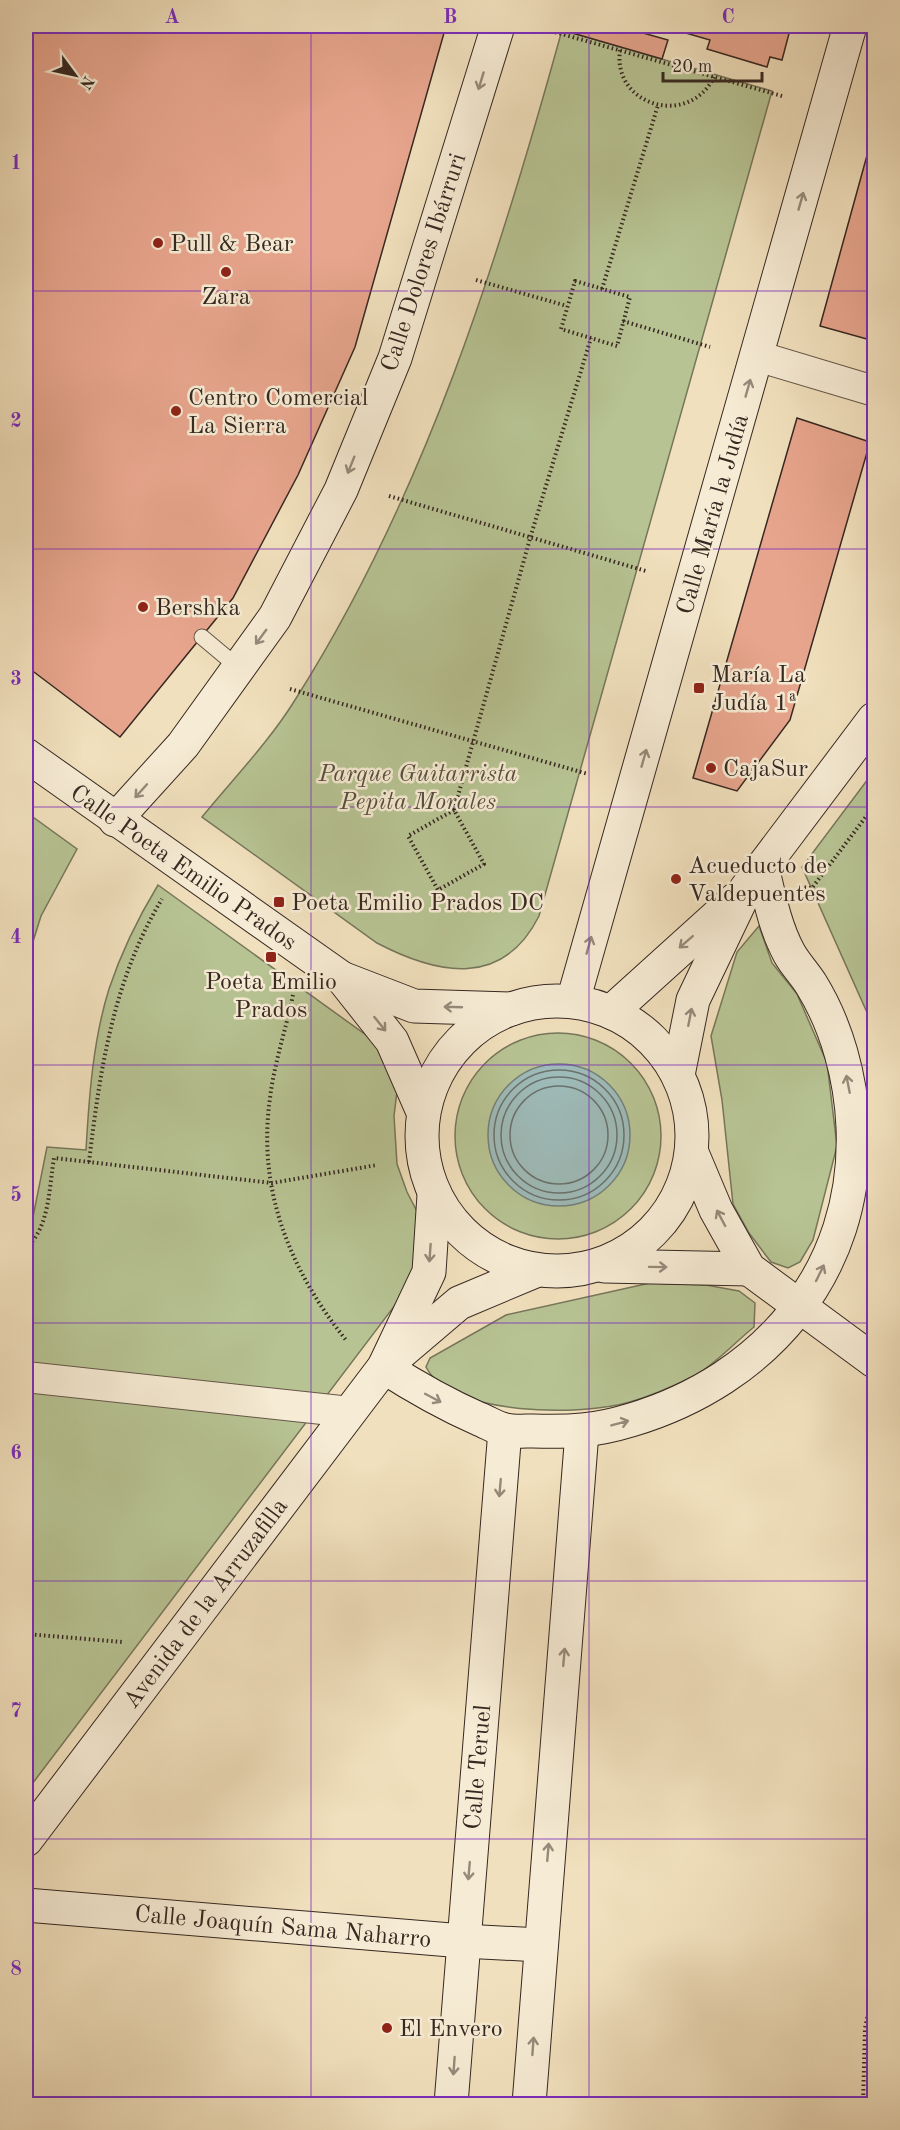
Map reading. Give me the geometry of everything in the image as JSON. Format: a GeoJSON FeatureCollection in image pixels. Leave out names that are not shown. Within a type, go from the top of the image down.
{"type":"FeatureCollection","features":[{"type":"Feature","properties":{"kind":"main road","name":"Calle Dolores Ibárruri"},"geometry":{"type":"LineString","coordinates":[[115,820],[183,745],[275,617],[340,490],[394,358],[498,26]]}},
{"type":"Feature","properties":{"kind":"main road","name":"Calle María la Judía"},"geometry":{"type":"LineString","coordinates":[[573,1001],[850,26]]}},
{"type":"Feature","properties":{"kind":"main road"},"geometry":{"type":"LineString","coordinates":[[678,1074],[693,1000],[758,880],[874,719]]}},
{"type":"Feature","properties":{"kind":"main road","name":"Calle Poeta Emilio Prados"},"geometry":{"type":"LineString","coordinates":[[26,755],[343,979],[414,1006],[511,1009]]}},
{"type":"Feature","properties":{"kind":"main road"},"geometry":{"type":"LineString","coordinates":[[611,1012],[758,880]]}},
{"type":"Feature","properties":{"kind":"main road"},"geometry":{"type":"LineString","coordinates":[[384,1367],[433,1398],[505,1430],[582,1432],[644,1416],[702,1393],[763,1348],[800,1308],[836,1236],[846,1203],[852,1165],[853,1128],[849,1090],[838,1043],[828,1016],[811,984],[789,953],[758,880]]}},
{"type":"Feature","properties":{"kind":"main road","name":"Calle Poeta Emilio Prados"},"geometry":{"type":"LineString","coordinates":[[343,979],[392,1041],[423,1112]]}},
{"type":"Feature","properties":{"kind":"main road"},"geometry":{"type":"LineString","coordinates":[[599,1266],[634,1249],[662,1223],[682,1190],[692,1153],[691,1113],[678,1074],[664,1052],[646,1034],[611,1012],[573,1001],[542,1001],[511,1009],[470,1032],[440,1068],[423,1112],[422,1154],[434,1195],[459,1231],[494,1257],[535,1271],[567,1272],[599,1266],[749,1269]]}},
{"type":"Feature","properties":{"kind":"main road"},"geometry":{"type":"LineString","coordinates":[[692,1153],[716,1210],[749,1269],[874,1361]]}},
{"type":"Feature","properties":{"kind":"main road","name":"Avenida de la Arruzafilla"},"geometry":{"type":"LineString","coordinates":[[26,1840],[384,1367],[429,1272],[434,1195]]}},
{"type":"Feature","properties":{"kind":"main road","name":"Avenida de la Arruzafilla"},"geometry":{"type":"LineString","coordinates":[[384,1367],[459,1302],[535,1271]]}},
{"type":"Feature","properties":{"kind":"main road","name":"Calle Teruel"},"geometry":{"type":"LineString","coordinates":[[451,2104],[505,1430]]}},
{"type":"Feature","properties":{"kind":"main road"},"geometry":{"type":"LineString","coordinates":[[530,2104],[540,1945],[582,1432]]}},
{"type":"Feature","properties":{"kind":"main road","name":"Calle Joaquín Sama Naharro"},"geometry":{"type":"LineString","coordinates":[[26,1905],[463,1941],[540,1945]]}},
{"type":"Feature","properties":{"kind":"street"},"geometry":{"type":"LineString","coordinates":[[757,356],[874,392]]}},
{"type":"Feature","properties":{"kind":"street"},"geometry":{"type":"LineString","coordinates":[[26,1377],[350,1412]]}},
{"type":"Feature","properties":{"kind":"lane"},"geometry":{"type":"LineString","coordinates":[[202,637],[239,668]]}},
{"type":"Feature","properties":{"kind":"path"},"geometry":{"type":"LineString","coordinates":[[550,31],[782,96]]}},
{"type":"Feature","properties":{"kind":"path"},"geometry":{"type":"LineString","coordinates":[[620,50],[618,68],[628,87],[658,105],[682,104],[696,99],[705,93],[714,77]]}},
{"type":"Feature","properties":{"kind":"path"},"geometry":{"type":"LineString","coordinates":[[602,289],[658,105]]}},
{"type":"Feature","properties":{"kind":"path"},"geometry":{"type":"LineString","coordinates":[[476,280],[567,306]]}},
{"type":"Feature","properties":{"kind":"path"},"geometry":{"type":"LineString","coordinates":[[575,281],[630,297],[617,345],[561,329],[567,306],[575,281]]}},
{"type":"Feature","properties":{"kind":"path"},"geometry":{"type":"LineString","coordinates":[[623,321],[710,347]]}},
{"type":"Feature","properties":{"kind":"path"},"geometry":{"type":"LineString","coordinates":[[454,810],[408,836],[438,890],[484,864],[454,810],[531,535],[591,338]]}},
{"type":"Feature","properties":{"kind":"path"},"geometry":{"type":"LineString","coordinates":[[389,496],[531,535],[646,571]]}},
{"type":"Feature","properties":{"kind":"path"},"geometry":{"type":"LineString","coordinates":[[290,689],[588,774]]}},
{"type":"Feature","properties":{"kind":"path"},"geometry":{"type":"LineString","coordinates":[[758,880],[812,888],[874,806]]}},
{"type":"Feature","properties":{"kind":"path"},"geometry":{"type":"LineString","coordinates":[[89,1161],[101,1069],[112,1015],[128,967],[145,927],[162,900]]}},
{"type":"Feature","properties":{"kind":"path"},"geometry":{"type":"LineString","coordinates":[[293,995],[270,1098],[268,1148],[276,1212],[299,1270],[324,1312],[346,1340]]}},
{"type":"Feature","properties":{"kind":"path"},"geometry":{"type":"LineString","coordinates":[[26,1248],[39,1233],[45,1216],[54,1158],[272,1183],[377,1165]]}},
{"type":"Feature","properties":{"kind":"path"},"geometry":{"type":"LineString","coordinates":[[26,1634],[122,1642]]}},
{"type":"Feature","properties":{"kind":"path"},"geometry":{"type":"LineString","coordinates":[[863,2104],[865,2028],[874,1986]]}},
{"type":"Feature","properties":{"kind":"green space","name":"Parque Guitarrista Pepita Morales"},"geometry":{"type":"Polygon","coordinates":[[[562,30],[772,91],[539,916],[524,939],[507,955],[488,965],[446,968],[400,954],[377,943],[202,817],[285,716],[341,622],[383,541],[420,459],[484,290],[512,204],[562,30]]]}},
{"type":"Feature","properties":{"kind":"green space"},"geometry":{"type":"Polygon","coordinates":[[[874,771],[874,1028],[802,867],[874,771]]]}},
{"type":"Feature","properties":{"kind":"green space"},"geometry":{"type":"Polygon","coordinates":[[[26,812],[77,849],[41,916],[26,964],[26,812]]]}},
{"type":"Feature","properties":{"kind":"green space"},"geometry":{"type":"Polygon","coordinates":[[[158,885],[373,1040],[398,1083],[394,1116],[397,1164],[407,1192],[421,1219],[424,1241],[402,1296],[26,1792],[26,1230],[33,1217],[47,1147],[86,1150],[93,1069],[99,1028],[109,989],[137,923],[158,885]]]}},
{"type":"Feature","properties":{"kind":"green space"},"geometry":{"type":"Polygon","coordinates":[[[759,926],[772,963],[797,994],[827,1063],[837,1146],[813,1240],[800,1262],[788,1268],[771,1262],[749,1233],[733,1204],[722,1100],[711,1036],[737,952],[759,926]]]}},
{"type":"Feature","properties":{"kind":"green space"},"geometry":{"type":"Polygon","coordinates":[[[558,1033],[578,1035],[597,1041],[631,1063],[653,1097],[659,1116],[661,1136],[659,1156],[653,1175],[631,1209],[597,1231],[578,1237],[558,1239],[538,1237],[519,1231],[485,1209],[463,1175],[457,1156],[455,1136],[457,1116],[463,1097],[485,1063],[519,1041],[538,1035],[558,1033]]]}},
{"type":"Feature","properties":{"kind":"green space"},"geometry":{"type":"Polygon","coordinates":[[[650,1283],[706,1285],[739,1291],[755,1303],[754,1327],[717,1360],[694,1376],[646,1397],[609,1407],[551,1410],[489,1404],[462,1396],[440,1383],[426,1367],[430,1358],[506,1315],[650,1283]]]}},
{"type":"Feature","properties":{"kind":"water"},"geometry":{"type":"Polygon","coordinates":[[[559,1064],[586,1069],[609,1085],[625,1108],[630,1135],[625,1162],[609,1185],[586,1201],[559,1206],[532,1201],[509,1185],[493,1162],[488,1135],[493,1108],[509,1085],[532,1069],[559,1064]]]}},
{"type":"Feature","properties":{"kind":"building","name":"Centro Comercial La Sierra"},"geometry":{"type":"Polygon","coordinates":[[[26,26],[419,26],[444,33],[355,347],[298,475],[233,598],[120,737],[26,666],[26,26]]]}},
{"type":"Feature","properties":{"kind":"building"},"geometry":{"type":"Polygon","coordinates":[[[564,26],[645,26],[643,33],[668,40],[662,59],[562,30],[564,26]]]}},
{"type":"Feature","properties":{"kind":"building"},"geometry":{"type":"Polygon","coordinates":[[[673,26],[791,26],[782,60],[770,57],[767,67],[707,49],[710,40],[672,29],[673,26]]]}},
{"type":"Feature","properties":{"kind":"building"},"geometry":{"type":"Polygon","coordinates":[[[874,130],[874,341],[820,326],[874,130]]]}},
{"type":"Feature","properties":{"kind":"building"},"geometry":{"type":"Polygon","coordinates":[[[797,418],[870,442],[790,720],[737,791],[693,778],[797,418]]]}},
{"type":"Feature","properties":{"kind":"place","name":"Pull & Bear"},"geometry":{"type":"Point","coordinates":[158,243]}},
{"type":"Feature","properties":{"kind":"place","name":"Zara"},"geometry":{"type":"Point","coordinates":[226,272]}},
{"type":"Feature","properties":{"kind":"place","name":"Centro Comercial La Sierra"},"geometry":{"type":"Point","coordinates":[176,411]}},
{"type":"Feature","properties":{"kind":"place","name":"Bershka"},"geometry":{"type":"Point","coordinates":[143,607]}},
{"type":"Feature","properties":{"kind":"place","name":"María La Judía 1ª"},"geometry":{"type":"Point","coordinates":[699,688]}},
{"type":"Feature","properties":{"kind":"place","name":"CajaSur"},"geometry":{"type":"Point","coordinates":[711,768]}},
{"type":"Feature","properties":{"kind":"place","name":"Acueducto de Valdepuentes"},"geometry":{"type":"Point","coordinates":[676,879]}},
{"type":"Feature","properties":{"kind":"place","name":"Poeta Emilio Prados DC"},"geometry":{"type":"Point","coordinates":[279,902]}},
{"type":"Feature","properties":{"kind":"place","name":"Poeta Emilio Prados"},"geometry":{"type":"Point","coordinates":[271,957]}},
{"type":"Feature","properties":{"kind":"place","name":"El Envero"},"geometry":{"type":"Point","coordinates":[387,2028]}}]}
